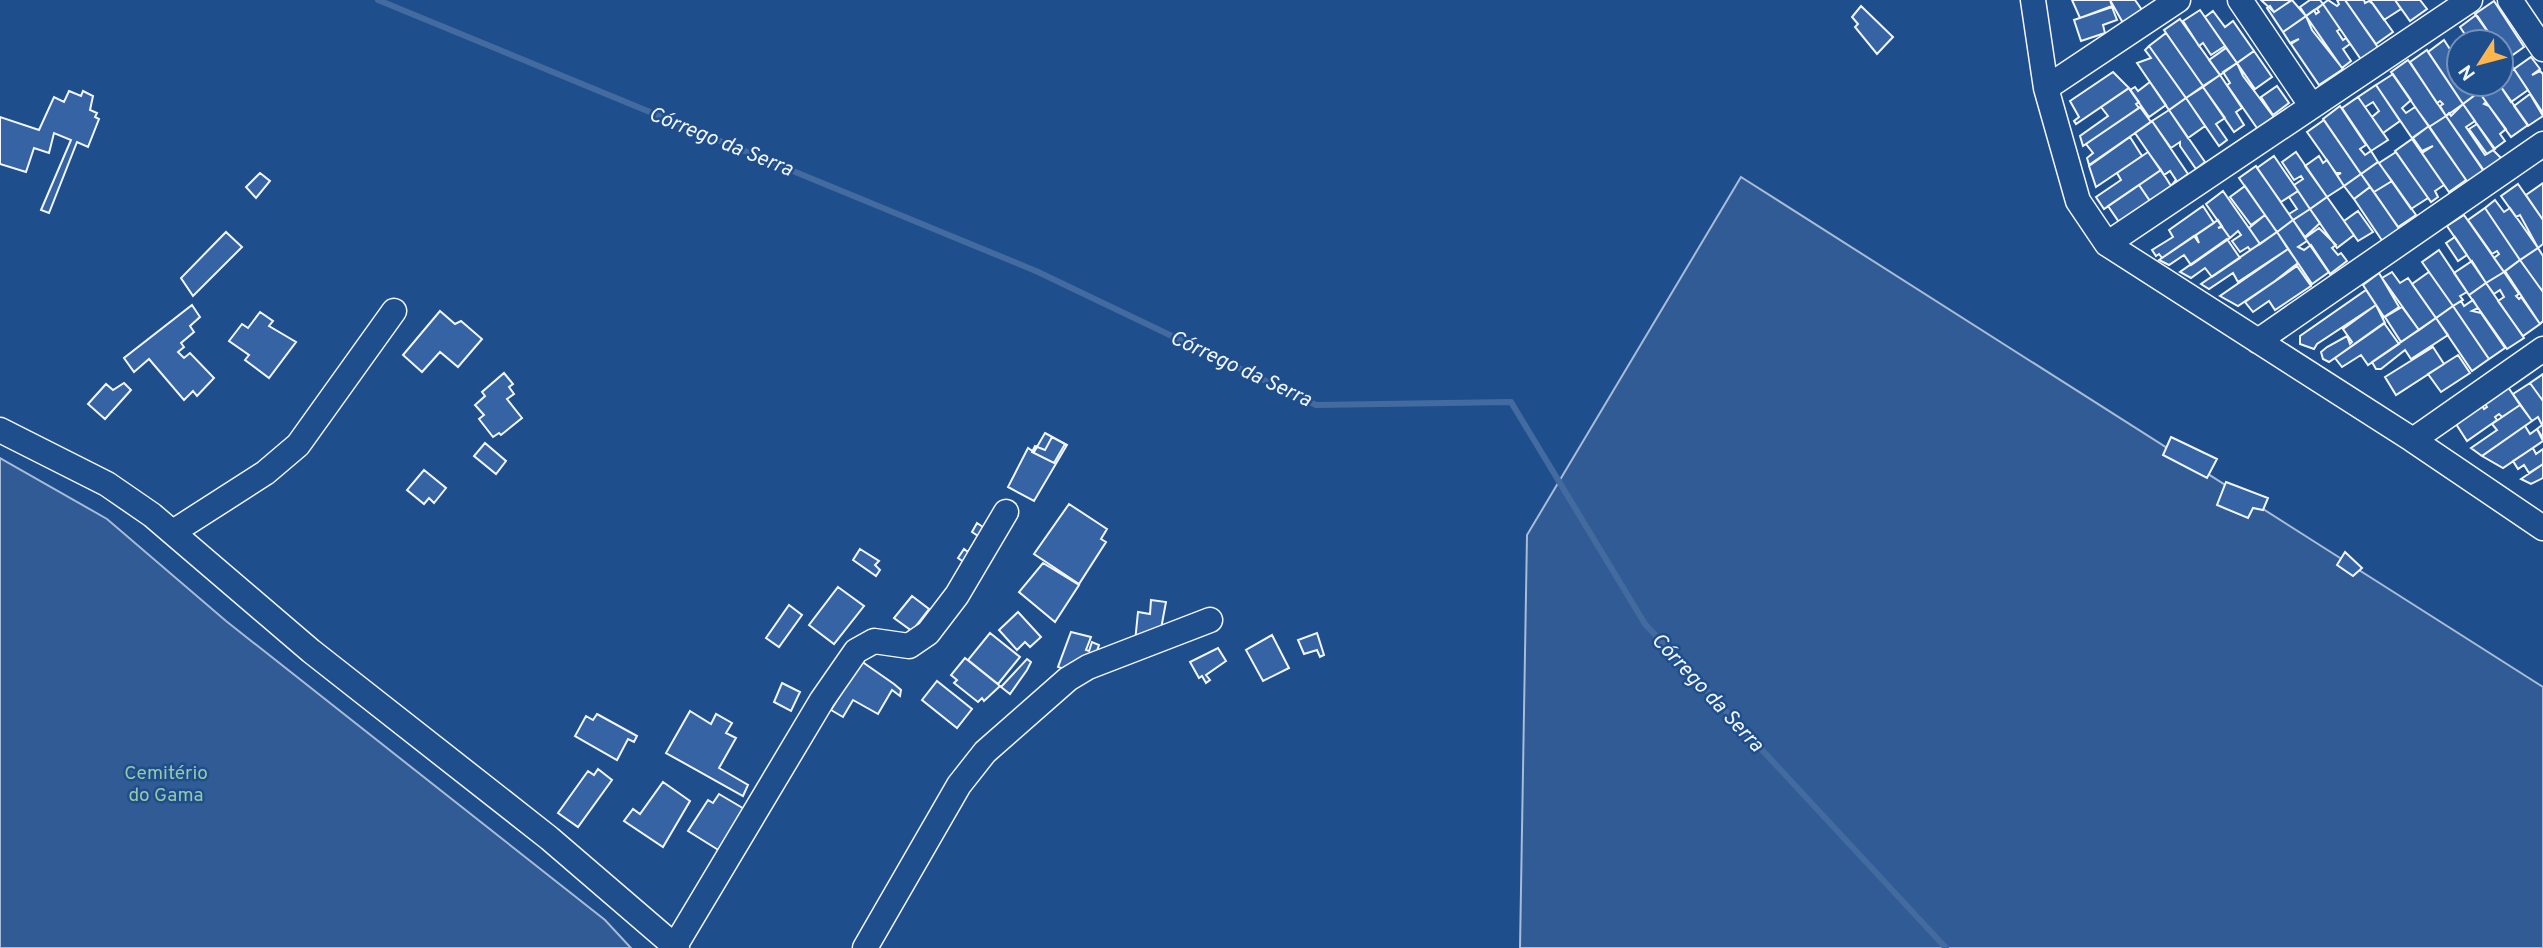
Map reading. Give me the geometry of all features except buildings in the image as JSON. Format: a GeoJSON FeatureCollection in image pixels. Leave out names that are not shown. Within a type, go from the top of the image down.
{"type":"FeatureCollection","features":[{"type":"Feature","properties":{"kind":"street"},"geometry":{"type":"LineString","coordinates":[[2033,0],[2046,88],[2078,201],[2107,244],[2413,440],[2543,528]]}},
{"type":"Feature","properties":{"kind":"street"},"geometry":{"type":"LineString","coordinates":[[2046,88],[2178,0]]}},
{"type":"Feature","properties":{"kind":"street"},"geometry":{"type":"LineString","coordinates":[[2240,0],[2311,105]]}},
{"type":"Feature","properties":{"kind":"street"},"geometry":{"type":"LineString","coordinates":[[2107,244],[2470,0]]}},
{"type":"Feature","properties":{"kind":"street"},"geometry":{"type":"LineString","coordinates":[[2510,0],[2543,49]]}},
{"type":"Feature","properties":{"kind":"street"},"geometry":{"type":"LineString","coordinates":[[2258,341],[2543,144]]}},
{"type":"Feature","properties":{"kind":"street"},"geometry":{"type":"LineString","coordinates":[[173,532],[265,473],[298,445],[394,311]]}},
{"type":"Feature","properties":{"kind":"street"},"geometry":{"type":"LineString","coordinates":[[2413,440],[2543,349]]}},
{"type":"Feature","properties":{"kind":"street"},"geometry":{"type":"LineString","coordinates":[[0,430],[107,484],[173,532],[310,651],[550,838],[676,947],[822,700],[856,651],[874,641],[909,646],[928,634],[957,595],[1006,512]]}},
{"type":"Feature","properties":{"kind":"street"},"geometry":{"type":"LineString","coordinates":[[865,948],[959,785],[985,752],[1068,679],[1088,667],[1210,620]]}},
{"type":"Feature","properties":{"kind":"green space"},"geometry":{"type":"Polygon","coordinates":[[[1741,177],[2543,687],[2543,948],[1520,948],[1527,535],[1741,177]]]}},
{"type":"Feature","properties":{"kind":"green space","name":"Cemitério do Gama"},"geometry":{"type":"Polygon","coordinates":[[[0,458],[107,519],[226,621],[605,920],[631,948],[0,948],[0,458]]]}},
{"type":"Feature","properties":{"kind":"waterway","name":"Córrego da Serra"},"geometry":{"type":"LineString","coordinates":[[378,0],[1036,271],[1316,405],[1511,402],[1645,624],[1946,948]]}}]}
